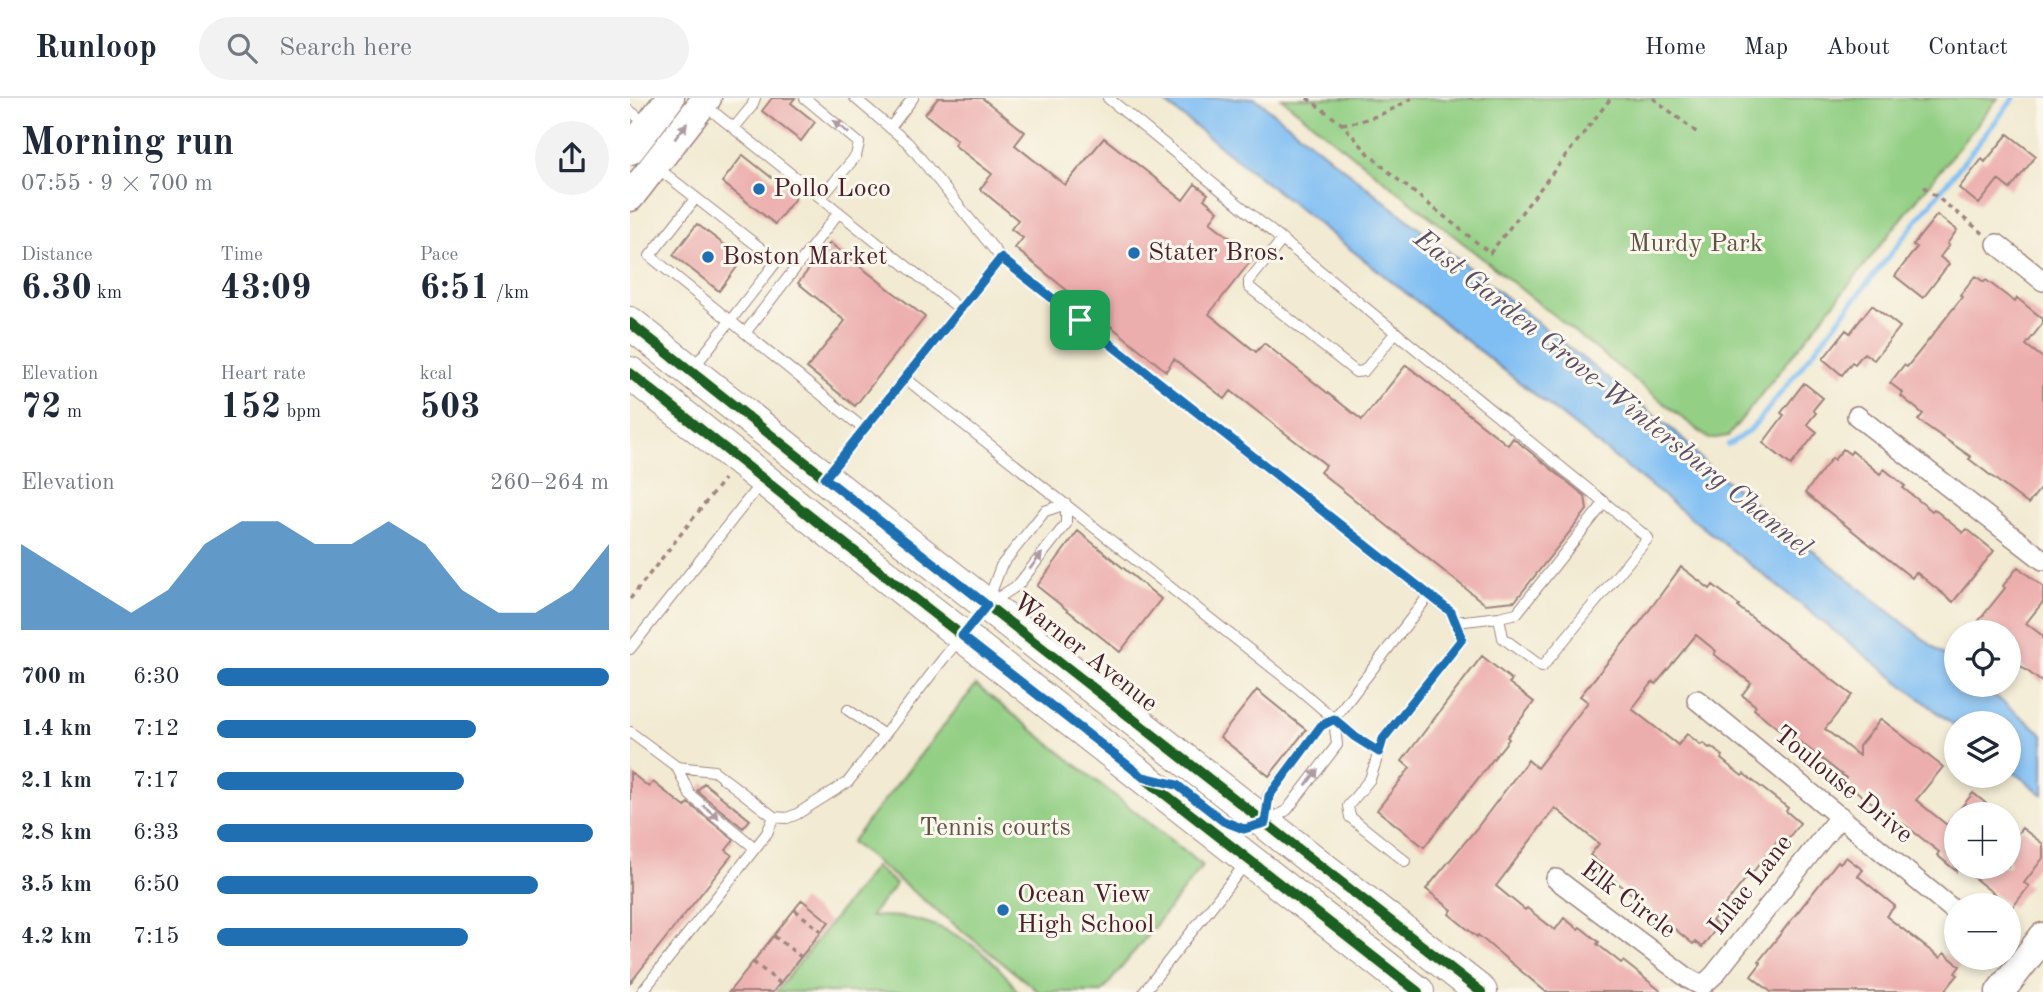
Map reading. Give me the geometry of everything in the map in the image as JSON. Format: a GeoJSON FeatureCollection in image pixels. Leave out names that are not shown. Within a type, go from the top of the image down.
{"type":"FeatureCollection","features":[{"type":"Feature","properties":{"kind":"main road"},"geometry":{"type":"LineString","coordinates":[[630,150],[639,118],[670,98]]}},
{"type":"Feature","properties":{"kind":"main road"},"geometry":{"type":"LineString","coordinates":[[630,197],[705,101]]}},
{"type":"Feature","properties":{"kind":"main road","name":"Warner Avenue"},"geometry":{"type":"LineString","coordinates":[[630,323],[1481,992]]}},
{"type":"Feature","properties":{"kind":"main road"},"geometry":{"type":"LineString","coordinates":[[630,373],[1332,926],[1419,991]]}},
{"type":"Feature","properties":{"kind":"main road"},"geometry":{"type":"LineString","coordinates":[[1143,777],[1177,785],[1223,821],[1244,829],[1265,823],[1269,850],[1277,864],[1319,898],[1332,926]]}},
{"type":"Feature","properties":{"kind":"main road"},"geometry":{"type":"LineString","coordinates":[[1326,871],[1335,900],[1355,923],[1393,953],[1419,991]]}},
{"type":"Feature","properties":{"kind":"main road"},"geometry":{"type":"LineString","coordinates":[[2021,955],[2043,937]]}},
{"type":"Feature","properties":{"kind":"main road"},"geometry":{"type":"LineString","coordinates":[[2000,992],[2010,970]]}},
{"type":"Feature","properties":{"kind":"street"},"geometry":{"type":"LineString","coordinates":[[1997,244],[2043,281]]}},
{"type":"Feature","properties":{"kind":"street"},"geometry":{"type":"LineString","coordinates":[[1857,416],[2043,560]]}},
{"type":"Feature","properties":{"kind":"street","name":"Toulouse Drive"},"geometry":{"type":"LineString","coordinates":[[1697,700],[1944,902]]}},
{"type":"Feature","properties":{"kind":"street","name":"Lilac Lane"},"geometry":{"type":"LineString","coordinates":[[1702,986],[1714,975],[1840,816]]}},
{"type":"Feature","properties":{"kind":"street","name":"Elk Circle"},"geometry":{"type":"LineString","coordinates":[[1556,878],[1689,979],[1702,986]]}},
{"type":"Feature","properties":{"kind":"lane"},"geometry":{"type":"LineString","coordinates":[[734,128],[752,106],[755,98]]}},
{"type":"Feature","properties":{"kind":"lane"},"geometry":{"type":"LineString","coordinates":[[805,98],[859,143],[856,156],[821,198]]}},
{"type":"Feature","properties":{"kind":"lane"},"geometry":{"type":"LineString","coordinates":[[855,98],[908,143],[1001,258],[1451,612],[1462,639],[1383,739],[1370,779],[1348,806],[1350,817],[1405,861]]}},
{"type":"Feature","properties":{"kind":"lane"},"geometry":{"type":"LineString","coordinates":[[890,128],[912,98]]}},
{"type":"Feature","properties":{"kind":"lane"},"geometry":{"type":"LineString","coordinates":[[1108,98],[1648,538],[1542,667],[1503,638],[1499,617]]}},
{"type":"Feature","properties":{"kind":"lane"},"geometry":{"type":"LineString","coordinates":[[705,101],[734,128],[960,310]]}},
{"type":"Feature","properties":{"kind":"lane"},"geometry":{"type":"LineString","coordinates":[[655,166],[777,261],[691,371]]}},
{"type":"Feature","properties":{"kind":"lane"},"geometry":{"type":"LineString","coordinates":[[695,198],[650,256],[864,429]]}},
{"type":"Feature","properties":{"kind":"lane"},"geometry":{"type":"LineString","coordinates":[[746,334],[839,212]]}},
{"type":"Feature","properties":{"kind":"lane"},"geometry":{"type":"LineString","coordinates":[[1282,240],[1249,281],[1249,287],[1356,372],[1364,371],[1396,332]]}},
{"type":"Feature","properties":{"kind":"lane"},"geometry":{"type":"LineString","coordinates":[[825,478],[1001,258]]}},
{"type":"Feature","properties":{"kind":"lane"},"geometry":{"type":"LineString","coordinates":[[905,378],[1298,688],[1355,737],[1379,752]]}},
{"type":"Feature","properties":{"kind":"lane"},"geometry":{"type":"LineString","coordinates":[[630,649],[764,480]]}},
{"type":"Feature","properties":{"kind":"lane"},"geometry":{"type":"LineString","coordinates":[[1456,622],[1517,613],[1605,502]]}},
{"type":"Feature","properties":{"kind":"lane"},"geometry":{"type":"LineString","coordinates":[[987,605],[1001,566],[1045,511],[1066,504]]}},
{"type":"Feature","properties":{"kind":"lane"},"geometry":{"type":"LineString","coordinates":[[677,767],[714,771],[774,817],[786,818],[797,814],[848,782],[987,605],[1018,585],[1066,524],[1066,504]]}},
{"type":"Feature","properties":{"kind":"lane"},"geometry":{"type":"LineString","coordinates":[[1265,823],[1269,796],[1321,726],[1334,719],[1429,595]]}},
{"type":"Feature","properties":{"kind":"lane"},"geometry":{"type":"LineString","coordinates":[[848,710],[884,735]]}},
{"type":"Feature","properties":{"kind":"lane"},"geometry":{"type":"LineString","coordinates":[[1265,823],[1287,810],[1336,746],[1334,719]]}},
{"type":"Feature","properties":{"kind":"lane"},"geometry":{"type":"LineString","coordinates":[[630,732],[677,767],[690,795],[755,848]]}},
{"type":"Feature","properties":{"kind":"lane"},"geometry":{"type":"LineString","coordinates":[[642,992],[767,833],[774,817]]}},
{"type":"Feature","properties":{"kind":"lane"},"geometry":{"type":"LineString","coordinates":[[1144,992],[1249,860]]}},
{"type":"Feature","properties":{"kind":"path"},"geometry":{"type":"LineString","coordinates":[[1307,98],[1342,124],[1369,154],[1396,178],[1490,253],[1611,98]]}},
{"type":"Feature","properties":{"kind":"path"},"geometry":{"type":"LineString","coordinates":[[1342,124],[1364,122],[1412,98]]}},
{"type":"Feature","properties":{"kind":"path"},"geometry":{"type":"LineString","coordinates":[[1653,98],[1700,135]]}},
{"type":"Feature","properties":{"kind":"path"},"geometry":{"type":"LineString","coordinates":[[1924,187],[1997,244]]}},
{"type":"Feature","properties":{"kind":"path"},"geometry":{"type":"LineString","coordinates":[[630,599],[724,479]]}},
{"type":"Feature","properties":{"kind":"path"},"geometry":{"type":"LineString","coordinates":[[795,910],[821,931]]}},
{"type":"Feature","properties":{"kind":"path"},"geometry":{"type":"LineString","coordinates":[[774,936],[801,957]]}},
{"type":"Feature","properties":{"kind":"path"},"geometry":{"type":"LineString","coordinates":[[754,961],[780,983]]}},
{"type":"Feature","properties":{"kind":"green space","name":"Murdy Park"},"geometry":{"type":"Polygon","coordinates":[[[1281,98],[1998,98],[1728,436],[1709,439],[1281,98]]]}},
{"type":"Feature","properties":{"kind":"green space","name":"Tennis courts"},"geometry":{"type":"Polygon","coordinates":[[[976,685],[1203,866],[1102,992],[1039,992],[851,842],[976,685]]]}},
{"type":"Feature","properties":{"kind":"green space"},"geometry":{"type":"Polygon","coordinates":[[[875,867],[896,884],[870,917],[913,919],[954,934],[989,959],[1005,974],[1018,992],[776,992],[875,867]]]}},
{"type":"Feature","properties":{"kind":"water","name":"East Garden Grove-Wintersburg Channel"},"geometry":{"type":"Polygon","coordinates":[[[1159,98],[1255,98],[1680,436],[1705,464],[1944,655],[1944,697],[1996,697],[2014,711],[1944,711],[1944,718],[1159,98]]]}},
{"type":"Feature","properties":{"kind":"water"},"geometry":{"type":"Polygon","coordinates":[[[2021,717],[2043,734],[2043,795],[2021,778],[2021,717]]]}},
{"type":"Feature","properties":{"kind":"building"},"geometry":{"type":"Polygon","coordinates":[[[772,98],[795,98],[791,103],[815,122],[801,141],[762,111],[772,98]]]}},
{"type":"Feature","properties":{"kind":"building"},"geometry":{"type":"Polygon","coordinates":[[[938,98],[982,98],[1025,132],[1015,145],[1065,185],[1104,138],[1183,200],[1195,184],[1208,194],[1204,199],[1218,211],[1210,222],[1254,257],[1209,314],[1256,352],[1264,343],[1362,420],[1406,365],[1508,445],[1513,438],[1585,496],[1587,510],[1515,601],[1485,604],[1320,472],[1326,465],[1231,391],[1225,399],[1174,359],[1166,371],[1015,248],[1023,238],[1011,229],[1018,220],[980,189],[992,174],[954,145],[957,140],[925,114],[938,98]]]}},
{"type":"Feature","properties":{"kind":"building"},"geometry":{"type":"Polygon","coordinates":[[[2008,134],[2036,156],[2010,189],[1998,180],[1979,204],[1959,188],[1982,159],[1985,162],[2008,134]]]}},
{"type":"Feature","properties":{"kind":"building","name":"Pollo Loco"},"geometry":{"type":"Polygon","coordinates":[[[743,155],[796,197],[775,224],[722,182],[743,155]]]}},
{"type":"Feature","properties":{"kind":"building"},"geometry":{"type":"Polygon","coordinates":[[[1937,215],[1957,230],[1940,257],[1949,264],[1923,298],[1895,276],[1917,247],[1913,245],[1937,215]]]}},
{"type":"Feature","properties":{"kind":"building","name":"Boston Market"},"geometry":{"type":"Polygon","coordinates":[[[697,224],[743,259],[719,291],[673,255],[697,224]]]}},
{"type":"Feature","properties":{"kind":"building"},"geometry":{"type":"Polygon","coordinates":[[[830,243],[925,317],[855,406],[807,368],[845,321],[798,283],[830,243]]]}},
{"type":"Feature","properties":{"kind":"building"},"geometry":{"type":"Polygon","coordinates":[[[1975,276],[1984,282],[1986,280],[2015,302],[2017,298],[2043,319],[2043,323],[2026,345],[2043,358],[2043,485],[2028,504],[1969,459],[1971,457],[1918,420],[1923,414],[1890,383],[1928,341],[1975,276]]]}},
{"type":"Feature","properties":{"kind":"building"},"geometry":{"type":"Polygon","coordinates":[[[1872,305],[1900,327],[1874,360],[1864,353],[1855,364],[1852,362],[1842,375],[1823,359],[1846,330],[1850,333],[1872,305]]]}},
{"type":"Feature","properties":{"kind":"building"},"geometry":{"type":"Polygon","coordinates":[[[1804,383],[1823,398],[1813,410],[1816,413],[1807,424],[1817,432],[1791,465],[1763,443],[1804,383]]]}},
{"type":"Feature","properties":{"kind":"building"},"geometry":{"type":"Polygon","coordinates":[[[1843,449],[1850,454],[1852,451],[1880,474],[1884,469],[1932,511],[1934,509],[1963,533],[1967,529],[1994,551],[1953,602],[1916,572],[1912,578],[1805,493],[1832,458],[1834,460],[1843,449]]]}},
{"type":"Feature","properties":{"kind":"building"},"geometry":{"type":"Polygon","coordinates":[[[1078,531],[1161,599],[1120,652],[1037,586],[1078,531]]]}},
{"type":"Feature","properties":{"kind":"building"},"geometry":{"type":"Polygon","coordinates":[[[1681,567],[1710,589],[1713,585],[1852,695],[1825,729],[1859,756],[1859,746],[1881,719],[1943,767],[1916,800],[1944,823],[1944,861],[1937,855],[1939,852],[1861,795],[1844,781],[1846,778],[1800,742],[1798,745],[1754,709],[1756,706],[1742,695],[1751,683],[1714,654],[1716,651],[1696,635],[1632,709],[1678,745],[1687,734],[1701,745],[1703,743],[1711,747],[1742,776],[1744,774],[1788,808],[1786,811],[1800,823],[1783,845],[1777,841],[1712,921],[1718,926],[1702,947],[1695,942],[1693,944],[1602,870],[1605,867],[1590,855],[1599,844],[1555,808],[1496,886],[1555,930],[1564,918],[1578,929],[1580,927],[1599,942],[1597,944],[1662,992],[1546,992],[1449,914],[1452,910],[1426,889],[1528,760],[1537,768],[1588,702],[1580,696],[1636,628],[1681,567]]]}},
{"type":"Feature","properties":{"kind":"building"},"geometry":{"type":"Polygon","coordinates":[[[2018,567],[2043,587],[2043,602],[2026,623],[2043,636],[2043,683],[2021,666],[2021,620],[1979,620],[2005,588],[2003,586],[2018,567]]]}},
{"type":"Feature","properties":{"kind":"building"},"geometry":{"type":"Polygon","coordinates":[[[1482,656],[1512,680],[1509,683],[1534,702],[1507,737],[1509,739],[1424,847],[1377,810],[1410,768],[1402,761],[1482,656]]]}},
{"type":"Feature","properties":{"kind":"building"},"geometry":{"type":"Polygon","coordinates":[[[1257,690],[1306,730],[1269,776],[1220,737],[1257,690]]]}},
{"type":"Feature","properties":{"kind":"building"},"geometry":{"type":"Polygon","coordinates":[[[630,772],[649,787],[653,782],[685,807],[688,803],[734,840],[726,850],[732,855],[630,983],[630,772]]]}},
{"type":"Feature","properties":{"kind":"building"},"geometry":{"type":"Polygon","coordinates":[[[704,783],[750,820],[743,828],[697,791],[704,783]]]}},
{"type":"Feature","properties":{"kind":"building"},"geometry":{"type":"Polygon","coordinates":[[[1973,793],[1984,802],[1966,802],[1973,793]]]}},
{"type":"Feature","properties":{"kind":"building"},"geometry":{"type":"Polygon","coordinates":[[[2021,829],[2043,844],[2043,858],[2024,883],[2029,886],[2021,896],[2021,893],[1993,893],[1975,879],[2021,879],[2021,829]]]}},
{"type":"Feature","properties":{"kind":"building"},"geometry":{"type":"Polygon","coordinates":[[[1846,857],[1863,870],[1858,876],[1895,906],[1886,916],[1940,958],[1944,953],[1944,970],[1957,970],[1955,973],[1958,975],[1944,992],[1771,992],[1751,976],[1761,963],[1759,961],[1838,861],[1840,863],[1846,857]]]}},
{"type":"Feature","properties":{"kind":"building"},"geometry":{"type":"Polygon","coordinates":[[[802,900],[829,922],[773,992],[729,992],[802,900]]]}},
{"type":"Feature","properties":{"kind":"waterway"},"geometry":{"type":"LineString","coordinates":[[1728,445],[1749,431],[1764,414],[2014,98]]}},
{"type":"Feature","properties":{"kind":"cycle path"},"geometry":{"type":"LineString","coordinates":[[630,323],[1481,992]]}},
{"type":"Feature","properties":{"kind":"cycle path"},"geometry":{"type":"LineString","coordinates":[[630,373],[1418,992]]}},
{"type":"Feature","properties":{"kind":"place","name":"Pollo Loco"},"geometry":{"type":"Point","coordinates":[759,189]}},
{"type":"Feature","properties":{"kind":"place","name":"Stater Bros."},"geometry":{"type":"Point","coordinates":[1134,253]}},
{"type":"Feature","properties":{"kind":"place","name":"Boston Market"},"geometry":{"type":"Point","coordinates":[708,257]}},
{"type":"Feature","properties":{"kind":"place","name":"Ocean View High School"},"geometry":{"type":"Point","coordinates":[1003,910]}},
{"type":"Feature","properties":{"kind":"route"},"geometry":{"type":"LineString","coordinates":[[1001,258],[1080,320],[1451,612],[1456,622],[1462,639],[1383,739],[1379,752],[1334,719],[1321,726],[1269,796],[1265,823],[1244,829],[1223,821],[1177,785],[1143,777],[962,636],[987,605],[825,478],[1001,258]]}}]}
